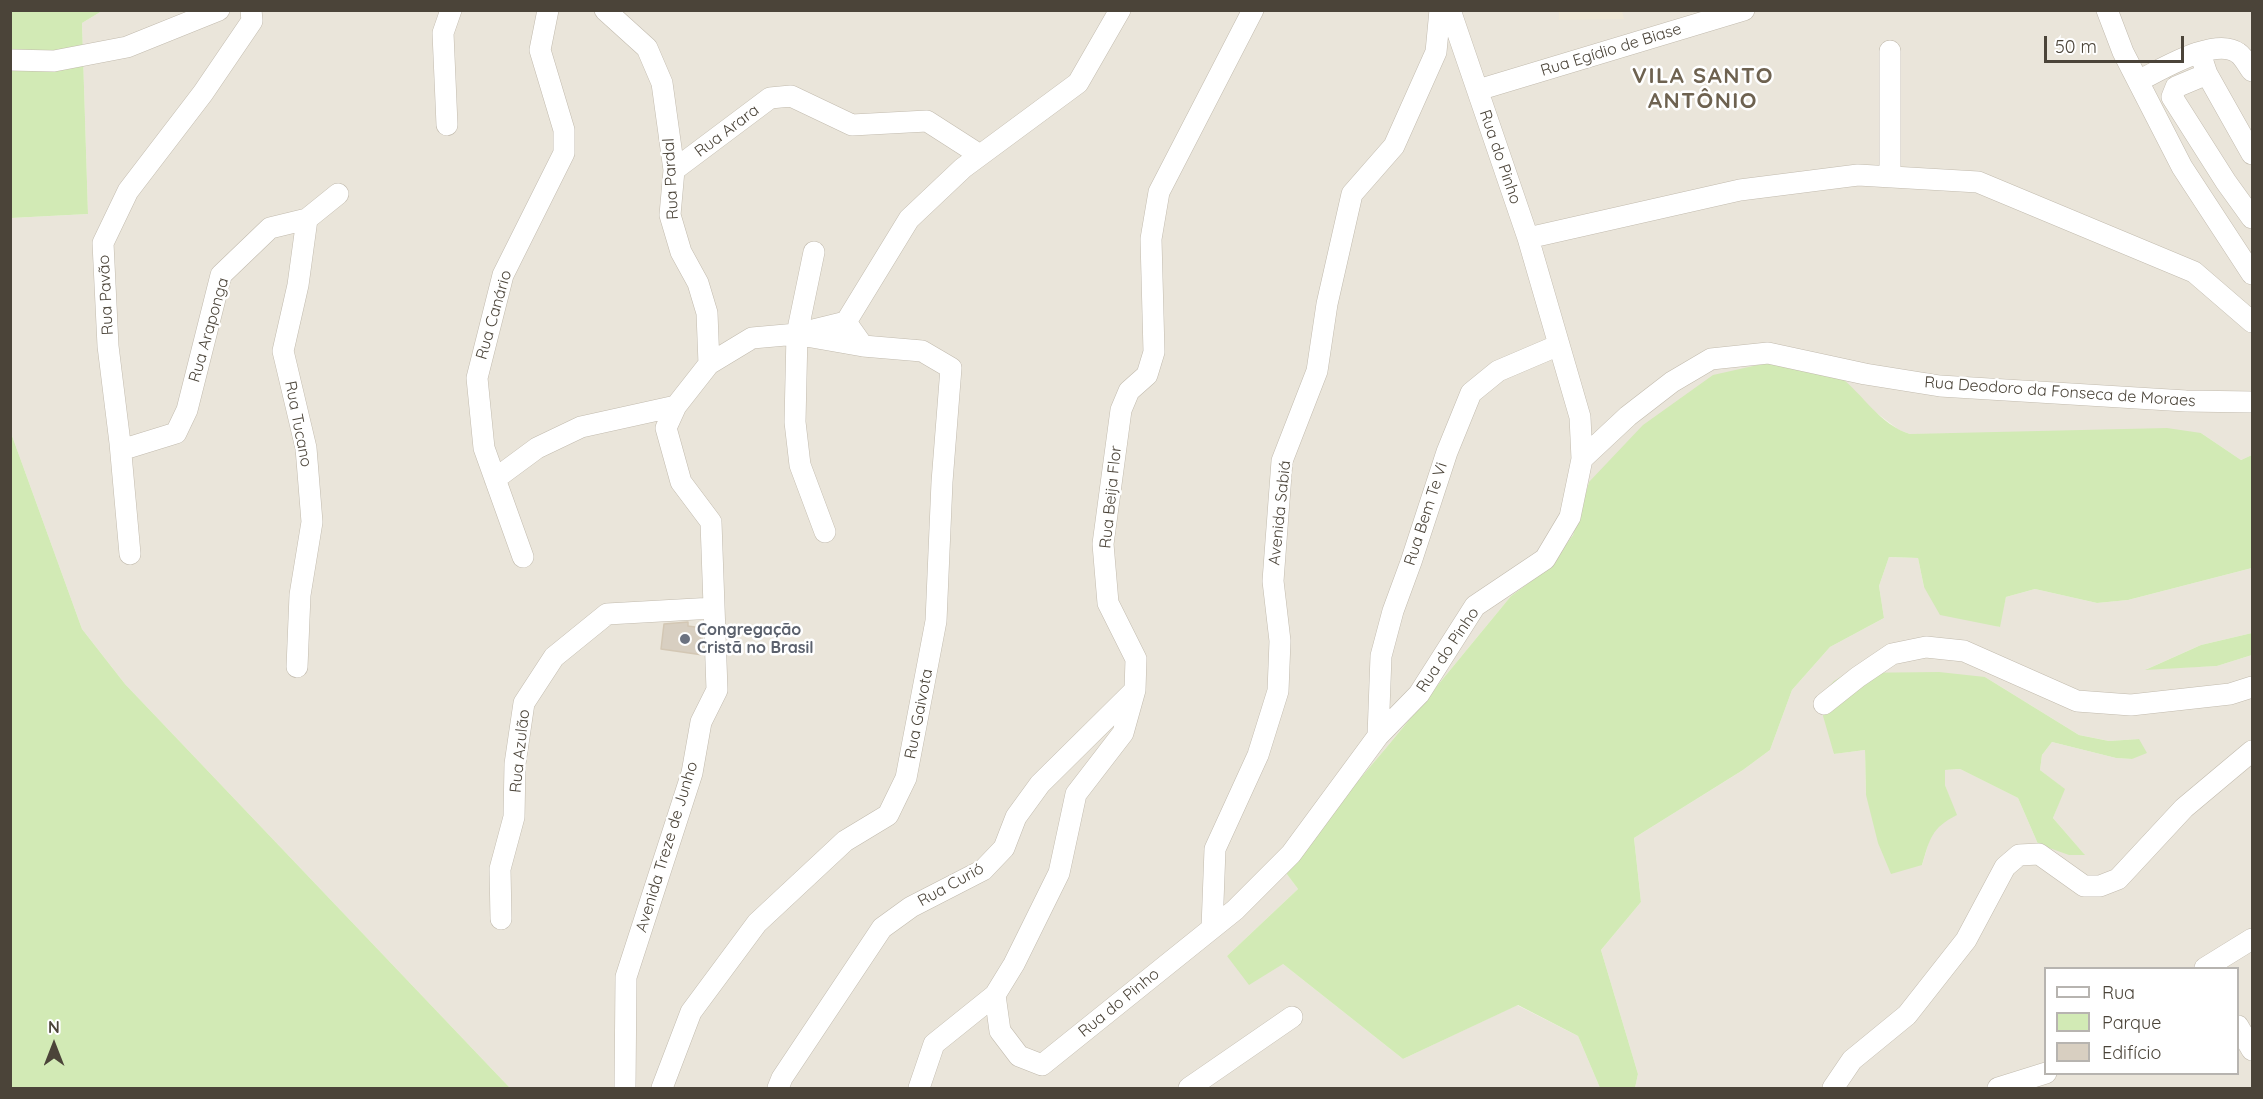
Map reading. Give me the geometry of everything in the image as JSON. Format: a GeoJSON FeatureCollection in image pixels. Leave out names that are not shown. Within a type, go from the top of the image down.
{"type":"FeatureCollection","features":[{"type":"Feature","properties":{"kind":"street"},"geometry":{"type":"LineString","coordinates":[[10,60],[54,61],[127,47],[219,10]]}},
{"type":"Feature","properties":{"kind":"street","name":"Rua Pavão"},"geometry":{"type":"LineString","coordinates":[[130,554],[121,450],[108,346],[103,243],[128,191],[203,93],[252,21],[251,10]]}},
{"type":"Feature","properties":{"kind":"street"},"geometry":{"type":"LineString","coordinates":[[447,125],[444,33],[451,10]]}},
{"type":"Feature","properties":{"kind":"street","name":"Rua Canário"},"geometry":{"type":"LineString","coordinates":[[523,558],[484,448],[477,378],[503,274],[564,153],[564,130],[540,50],[548,10]]}},
{"type":"Feature","properties":{"kind":"street","name":"Rua Pardal"},"geometry":{"type":"LineString","coordinates":[[604,10],[647,48],[662,83],[674,171],[670,215],[681,252],[698,283],[707,313],[709,364]]}},
{"type":"Feature","properties":{"kind":"street"},"geometry":{"type":"LineString","coordinates":[[495,479],[537,448],[581,427],[676,406],[709,364],[752,338],[797,334],[846,322],[909,219],[963,168],[1078,83],[1120,10]]}},
{"type":"Feature","properties":{"kind":"street","name":"Rua Beija Flor"},"geometry":{"type":"LineString","coordinates":[[919,1089],[933,1044],[995,995],[1014,964],[1059,873],[1076,794],[1122,733],[1135,690],[1136,659],[1108,603],[1104,544],[1121,410],[1129,391],[1147,375],[1154,352],[1151,238],[1159,192],[1253,10]]}},
{"type":"Feature","properties":{"kind":"street","name":"Avenida Sabiá"},"geometry":{"type":"LineString","coordinates":[[1212,928],[1215,849],[1258,755],[1278,691],[1280,641],[1273,581],[1282,461],[1317,371],[1327,304],[1352,194],[1394,146],[1436,52],[1440,10]]}},
{"type":"Feature","properties":{"kind":"street","name":"Rua do Pinho"},"geometry":{"type":"LineString","coordinates":[[995,995],[1000,1030],[1019,1056],[1042,1065],[1235,910],[1291,854],[1378,736],[1419,694],[1474,606],[1545,559],[1570,517],[1582,459],[1580,417],[1528,238],[1449,10]]}},
{"type":"Feature","properties":{"kind":"street","name":"Rua Egídio de Biase"},"geometry":{"type":"LineString","coordinates":[[1478,90],[1744,10]]}},
{"type":"Feature","properties":{"kind":"street"},"geometry":{"type":"LineString","coordinates":[[2107,10],[2123,52],[2182,167],[2253,274]]}},
{"type":"Feature","properties":{"kind":"street"},"geometry":{"type":"LineString","coordinates":[[2138,81],[2200,52],[2224,48],[2238,53],[2253,72]]}},
{"type":"Feature","properties":{"kind":"street"},"geometry":{"type":"LineString","coordinates":[[1890,51],[1890,176]]}},
{"type":"Feature","properties":{"kind":"street"},"geometry":{"type":"LineString","coordinates":[[2200,52],[2207,74],[2253,154]]}},
{"type":"Feature","properties":{"kind":"street"},"geometry":{"type":"LineString","coordinates":[[2207,74],[2176,87],[2172,97],[2226,182],[2253,218]]}},
{"type":"Feature","properties":{"kind":"street","name":"Rua Arara"},"geometry":{"type":"LineString","coordinates":[[674,171],[770,98],[791,96],[852,124],[927,121],[980,155]]}},
{"type":"Feature","properties":{"kind":"street"},"geometry":{"type":"LineString","coordinates":[[1528,238],[1740,190],[1858,175],[1978,182],[2194,272],[2253,322]]}},
{"type":"Feature","properties":{"kind":"street","name":"Rua Araponga"},"geometry":{"type":"LineString","coordinates":[[121,450],[176,433],[186,410],[221,275],[270,228],[307,219],[338,194]]}},
{"type":"Feature","properties":{"kind":"street","name":"Rua Tucano"},"geometry":{"type":"LineString","coordinates":[[297,668],[300,595],[312,522],[306,448],[283,351],[298,285],[307,219]]}},
{"type":"Feature","properties":{"kind":"street"},"geometry":{"type":"LineString","coordinates":[[814,252],[797,334],[795,422],[800,465],[825,532]]}},
{"type":"Feature","properties":{"kind":"street"},"geometry":{"type":"LineString","coordinates":[[846,322],[863,346]]}},
{"type":"Feature","properties":{"kind":"street"},"geometry":{"type":"LineString","coordinates":[[797,334],[863,346]]}},
{"type":"Feature","properties":{"kind":"street","name":"Rua Bem Te Vi"},"geometry":{"type":"LineString","coordinates":[[1378,736],[1381,656],[1393,611],[1412,562],[1447,452],[1471,393],[1498,371],[1559,345]]}},
{"type":"Feature","properties":{"kind":"street","name":"Rua Gaivota"},"geometry":{"type":"LineString","coordinates":[[662,1089],[691,1012],[757,923],[845,841],[888,815],[906,778],[936,621],[942,482],[951,368],[922,351],[863,346]]}},
{"type":"Feature","properties":{"kind":"street","name":"Rua Deodoro da Fonseca de Moraes"},"geometry":{"type":"LineString","coordinates":[[1582,459],[1628,416],[1663,389],[1711,359],[1768,353],[1865,374],[1940,386],[2186,401],[2253,402]]}},
{"type":"Feature","properties":{"kind":"street","name":"Avenida Treze de Junho"},"geometry":{"type":"LineString","coordinates":[[625,1089],[626,977],[692,773],[701,722],[717,690],[711,522],[681,482],[666,428],[676,406]]}},
{"type":"Feature","properties":{"kind":"street","name":"Rua Azulão"},"geometry":{"type":"LineString","coordinates":[[501,919],[500,869],[514,816],[515,764],[524,704],[554,657],[607,614],[714,608]]}},
{"type":"Feature","properties":{"kind":"street"},"geometry":{"type":"LineString","coordinates":[[1824,704],[1892,654],[1926,647],[1964,651],[2077,701],[2131,705],[2230,694],[2253,687]]}},
{"type":"Feature","properties":{"kind":"street","name":"Rua Curió"},"geometry":{"type":"LineString","coordinates":[[778,1089],[782,1078],[882,928],[911,907],[983,870],[1004,848],[1017,817],[1040,784],[1135,690]]}},
{"type":"Feature","properties":{"kind":"street"},"geometry":{"type":"LineString","coordinates":[[1833,1089],[1852,1060],[1907,1015],[1966,940],[2005,867],[2019,855],[2039,854],[2084,886],[2100,886],[2118,879],[2184,808],[2253,751]]}},
{"type":"Feature","properties":{"kind":"street"},"geometry":{"type":"LineString","coordinates":[[2208,967],[2253,939]]}},
{"type":"Feature","properties":{"kind":"street"},"geometry":{"type":"LineString","coordinates":[[1189,1089],[1292,1017]]}},
{"type":"Feature","properties":{"kind":"street"},"geometry":{"type":"LineString","coordinates":[[2239,1028],[2253,1050]]}},
{"type":"Feature","properties":{"kind":"street"},"geometry":{"type":"LineString","coordinates":[[1998,1089],[2009,1083],[2044,1074]]}},
{"type":"Feature","properties":{"kind":"shaded area"},"geometry":{"type":"Polygon","coordinates":[[[102,11],[2252,11],[2252,455],[2241,460],[2201,433],[1910,434],[1899,430],[1874,411],[1837,374],[1589,482],[1573,535],[1546,570],[1511,596],[1283,869],[1298,889],[1227,956],[1283,964],[1403,1059],[1517,1005],[1578,1036],[1600,1088],[510,1088],[125,684],[82,629],[11,433],[11,218],[88,214],[82,23],[102,11]]]}},
{"type":"Feature","properties":{"kind":"shaded area"},"geometry":{"type":"Polygon","coordinates":[[[1559,11],[1622,11],[1624,19],[1559,20],[1559,11]]]}},
{"type":"Feature","properties":{"kind":"shaded area"},"geometry":{"type":"Polygon","coordinates":[[[1889,557],[1918,558],[1924,587],[1999,627],[2006,597],[2035,589],[2097,603],[2128,600],[2252,568],[2252,633],[2201,645],[2147,669],[2217,666],[2252,655],[2252,1088],[1635,1088],[1638,1074],[1601,950],[1641,902],[1634,838],[1743,770],[1770,750],[1792,690],[1830,647],[1884,618],[1879,586],[1889,557]],[[1985,677],[1833,754],[1865,750],[1866,795],[1922,865],[1931,835],[1942,822],[1956,815],[1945,785],[1945,770],[1960,769],[2018,798],[2038,844],[2084,854],[2053,818],[2064,789],[2040,770],[2042,755],[2052,742],[2116,758],[2132,759],[2139,739],[2109,741],[2079,735],[1985,677]]]}},
{"type":"Feature","properties":{"kind":"green space"},"geometry":{"type":"Polygon","coordinates":[[[11,11],[102,11],[82,23],[88,214],[11,218],[11,11]]]}},
{"type":"Feature","properties":{"kind":"green space"},"geometry":{"type":"Polygon","coordinates":[[[1771,362],[1839,376],[1890,424],[1910,434],[2167,428],[2201,433],[2241,460],[2252,455],[2252,568],[2128,600],[2097,603],[2035,589],[2006,597],[2000,627],[1940,615],[1924,587],[1918,558],[1889,557],[1879,586],[1884,618],[1830,647],[1792,690],[1770,750],[1743,770],[1634,838],[1641,902],[1601,950],[1638,1074],[1635,1088],[1600,1088],[1578,1036],[1518,1005],[1403,1059],[1283,964],[1249,985],[1227,956],[1298,889],[1283,869],[1511,596],[1546,570],[1573,535],[1589,482],[1643,425],[1713,375],[1771,362]]]}},
{"type":"Feature","properties":{"kind":"green space"},"geometry":{"type":"Polygon","coordinates":[[[11,433],[82,629],[125,684],[510,1088],[11,1088],[11,433]]]}},
{"type":"Feature","properties":{"kind":"green space"},"geometry":{"type":"Polygon","coordinates":[[[2252,633],[2252,655],[2217,666],[2145,670],[2201,645],[2252,633]]]}},
{"type":"Feature","properties":{"kind":"green space"},"geometry":{"type":"Polygon","coordinates":[[[1939,672],[1985,677],[2079,735],[2109,741],[2139,739],[2147,753],[2132,759],[2116,758],[2052,742],[2042,755],[2040,770],[2065,789],[2053,818],[2085,855],[2069,855],[2038,844],[2018,798],[1960,769],[1945,770],[1945,785],[1957,815],[1942,825],[1933,835],[1922,865],[1891,874],[1878,843],[1866,795],[1865,750],[1834,754],[1821,709],[1823,693],[1834,681],[1847,673],[1939,672]]]}},
{"type":"Feature","properties":{"kind":"building","name":"Congregação Cristã no Brasil"},"geometry":{"type":"Polygon","coordinates":[[[688,622],[688,626],[702,628],[703,655],[661,649],[664,624],[688,622]]]}},
{"type":"Feature","properties":{"kind":"place","name":"Congregação Cristã no Brasil"},"geometry":{"type":"Point","coordinates":[685,639]}},
{"type":"Feature","properties":{"kind":"district","name":"VILA SANTO ANTÔNIO"},"geometry":{"type":"Point","coordinates":[1703,88]}}]}
